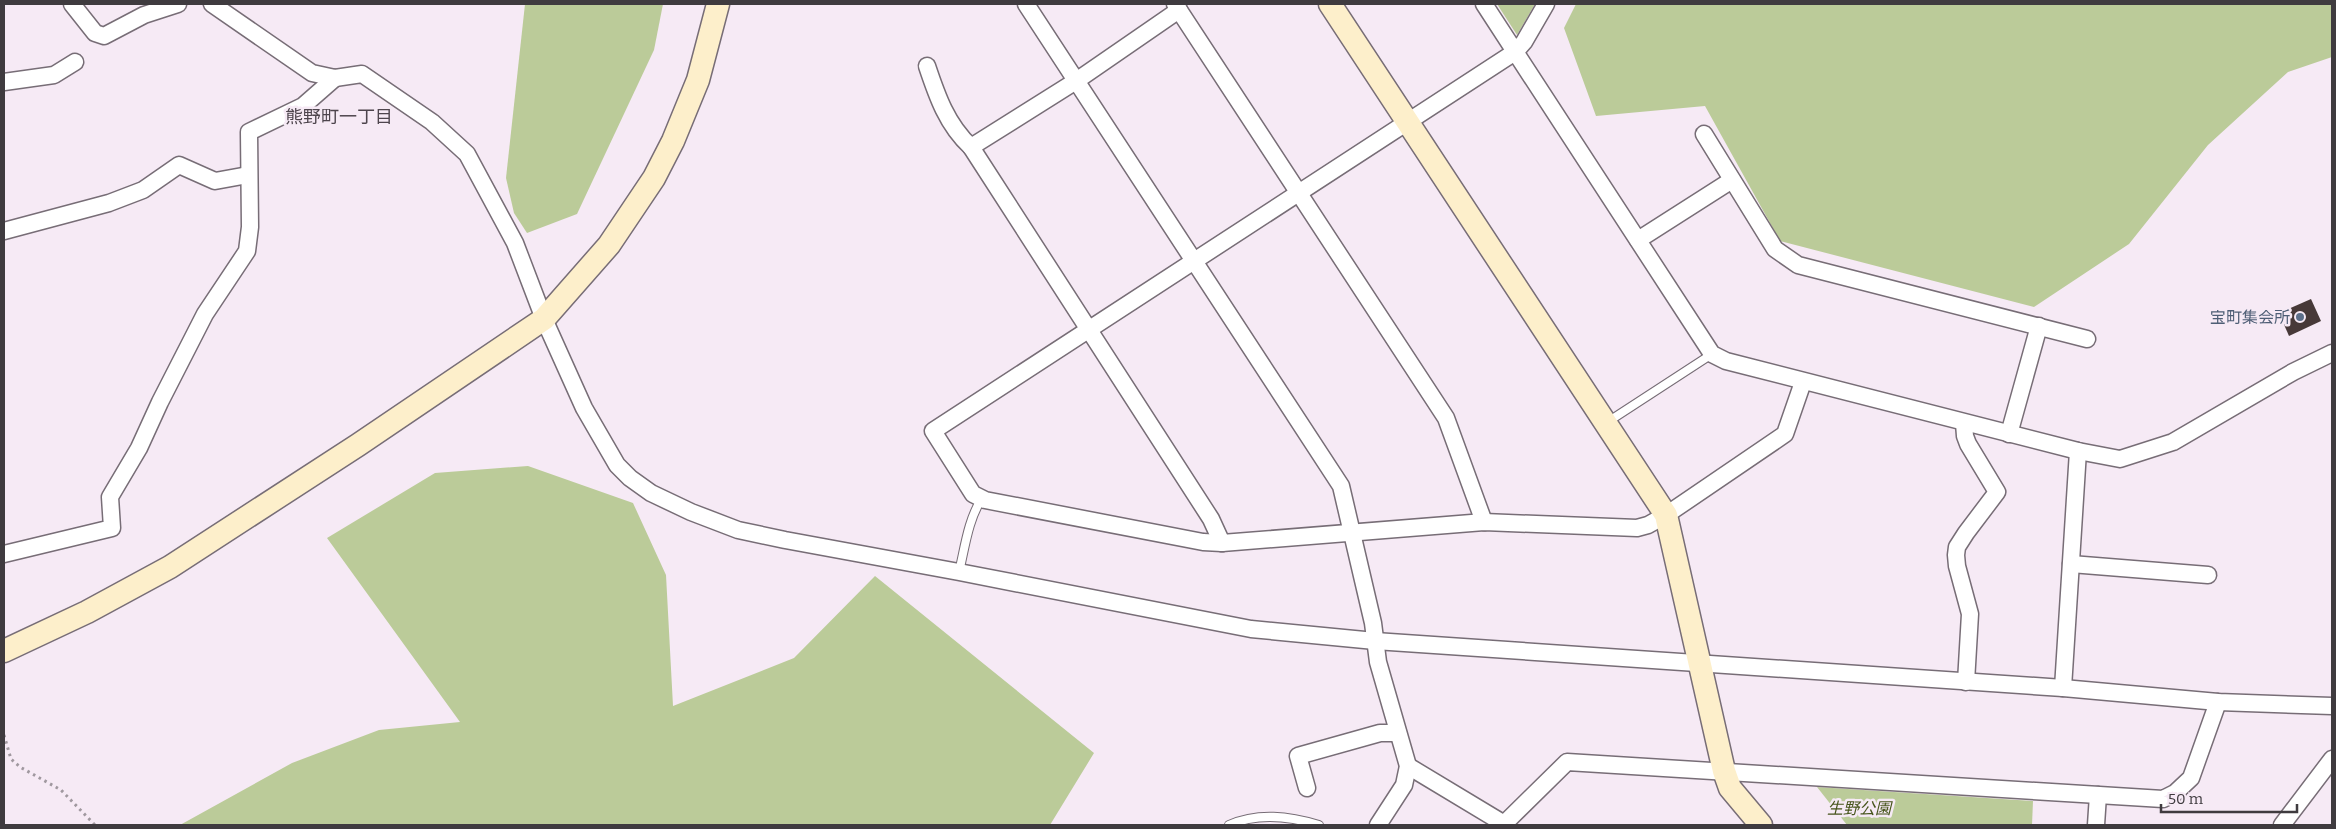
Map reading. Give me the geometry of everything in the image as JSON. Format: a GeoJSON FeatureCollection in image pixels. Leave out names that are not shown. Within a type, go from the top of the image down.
{"type":"FeatureCollection","features":[{"type":"Feature","properties":{"kind":"street"},"geometry":{"type":"LineString","coordinates":[[72,4],[95,33],[104,36],[144,15],[178,4]]}},
{"type":"Feature","properties":{"kind":"street"},"geometry":{"type":"LineString","coordinates":[[212,4],[312,73],[335,78],[362,74],[432,122],[467,154],[515,243],[544,320],[584,408],[617,464],[630,478],[651,494],[738,530],[1251,629],[1376,641],[2063,688],[2218,702],[2332,706]]}},
{"type":"Feature","properties":{"kind":"street"},"geometry":{"type":"LineString","coordinates":[[4,651],[87,612],[170,567],[358,445],[544,320],[609,246],[654,178],[673,141],[698,80],[718,4]]}},
{"type":"Feature","properties":{"kind":"street"},"geometry":{"type":"LineString","coordinates":[[1026,4],[1341,486],[1376,641],[1378,662],[1408,766],[1404,785],[1378,825]]}},
{"type":"Feature","properties":{"kind":"street"},"geometry":{"type":"LineString","coordinates":[[1330,4],[1666,515],[1724,772],[1730,788],[1761,825]]}},
{"type":"Feature","properties":{"kind":"street"},"geometry":{"type":"LineString","coordinates":[[1484,4],[1712,354],[1726,362],[2078,452],[2120,459],[2173,442],[2293,372],[2332,353]]}},
{"type":"Feature","properties":{"kind":"street"},"geometry":{"type":"LineString","coordinates":[[1546,4],[1524,42],[1515,52],[933,431],[973,494],[982,498],[1203,542],[1222,543],[1484,522],[1624,528],[1648,525],[1666,515],[1786,434],[1803,382]]}},
{"type":"Feature","properties":{"kind":"street"},"geometry":{"type":"LineString","coordinates":[[971,147],[1076,80],[1177,7],[1446,418],[1484,522]]}},
{"type":"Feature","properties":{"kind":"street"},"geometry":{"type":"LineString","coordinates":[[4,82],[54,75],[75,62]]}},
{"type":"Feature","properties":{"kind":"street"},"geometry":{"type":"LineString","coordinates":[[927,66],[944,111],[962,139],[971,147],[1211,519],[1222,543]]}},
{"type":"Feature","properties":{"kind":"street"},"geometry":{"type":"LineString","coordinates":[[4,554],[112,528],[110,497],[139,448],[205,314],[247,251],[250,227],[249,132],[302,106],[335,78]]}},
{"type":"Feature","properties":{"kind":"street"},"geometry":{"type":"LineString","coordinates":[[1704,134],[1775,249],[1798,265],[2087,339]]}},
{"type":"Feature","properties":{"kind":"street"},"geometry":{"type":"LineString","coordinates":[[4,232],[109,203],[134,194],[143,190],[179,165],[215,181],[248,175]]}},
{"type":"Feature","properties":{"kind":"street"},"geometry":{"type":"LineString","coordinates":[[1638,240],[1732,180]]}},
{"type":"Feature","properties":{"kind":"street"},"geometry":{"type":"LineString","coordinates":[[2008,434],[2039,326]]}},
{"type":"Feature","properties":{"kind":"street"},"geometry":{"type":"LineString","coordinates":[[1964,422],[1965,436],[1968,444],[1997,492],[1957,547],[1956,555],[1970,614],[1966,682]]}},
{"type":"Feature","properties":{"kind":"street"},"geometry":{"type":"LineString","coordinates":[[2063,688],[2078,452]]}},
{"type":"Feature","properties":{"kind":"street"},"geometry":{"type":"LineString","coordinates":[[2071,564],[2208,575]]}},
{"type":"Feature","properties":{"kind":"street"},"geometry":{"type":"LineString","coordinates":[[1408,766],[1505,824],[1567,762],[2163,799],[2175,793],[2191,778],[2218,702]]}},
{"type":"Feature","properties":{"kind":"street"},"geometry":{"type":"LineString","coordinates":[[1307,788],[1298,756],[1380,733],[1398,733]]}},
{"type":"Feature","properties":{"kind":"street"},"geometry":{"type":"LineString","coordinates":[[2282,825],[2332,759]]}},
{"type":"Feature","properties":{"kind":"street"},"geometry":{"type":"LineString","coordinates":[[2096,825],[2098,795]]}},
{"type":"Feature","properties":{"kind":"lane"},"geometry":{"type":"LineString","coordinates":[[1605,423],[1712,354]]}},
{"type":"Feature","properties":{"kind":"lane"},"geometry":{"type":"LineString","coordinates":[[959,572],[969,529],[975,510],[982,498]]}},
{"type":"Feature","properties":{"kind":"lane"},"geometry":{"type":"LineString","coordinates":[[1229,825],[1250,818],[1265,816],[1295,819],[1319,825]]}},
{"type":"Feature","properties":{"kind":"path"},"geometry":{"type":"LineString","coordinates":[[4,735],[11,758],[20,767],[61,790],[95,825]]}},
{"type":"Feature","properties":{"kind":"green space"},"geometry":{"type":"Polygon","coordinates":[[[525,4],[663,4],[654,50],[577,214],[527,233],[514,213],[506,178],[525,4]]]}},
{"type":"Feature","properties":{"kind":"green space"},"geometry":{"type":"Polygon","coordinates":[[[1497,4],[1535,4],[1517,35],[1497,4]]]}},
{"type":"Feature","properties":{"kind":"green space"},"geometry":{"type":"Polygon","coordinates":[[[1576,4],[2332,4],[2332,57],[2288,72],[2208,145],[2129,244],[2034,307],[1780,241],[1705,106],[1596,116],[1564,28],[1576,4]]]}},
{"type":"Feature","properties":{"kind":"green space"},"geometry":{"type":"Polygon","coordinates":[[[528,466],[633,503],[666,575],[673,706],[794,658],[875,576],[1094,753],[1050,825],[180,825],[292,763],[379,730],[460,722],[327,538],[435,473],[528,466]]]}},
{"type":"Feature","properties":{"kind":"green space","name":"生野公園"},"geometry":{"type":"Polygon","coordinates":[[[1817,787],[2033,801],[2032,825],[1847,825],[1817,787]]]}},
{"type":"Feature","properties":{"kind":"building","name":"宝町集会所"},"geometry":{"type":"Polygon","coordinates":[[[2311,299],[2321,321],[2289,336],[2279,313],[2311,299]]]}},
{"type":"Feature","properties":{"kind":"place","name":"宝町集会所"},"geometry":{"type":"Point","coordinates":[2300,317]}},
{"type":"Feature","properties":{"kind":"district","name":"熊野町一丁目"},"geometry":{"type":"Point","coordinates":[339,117]}}]}
